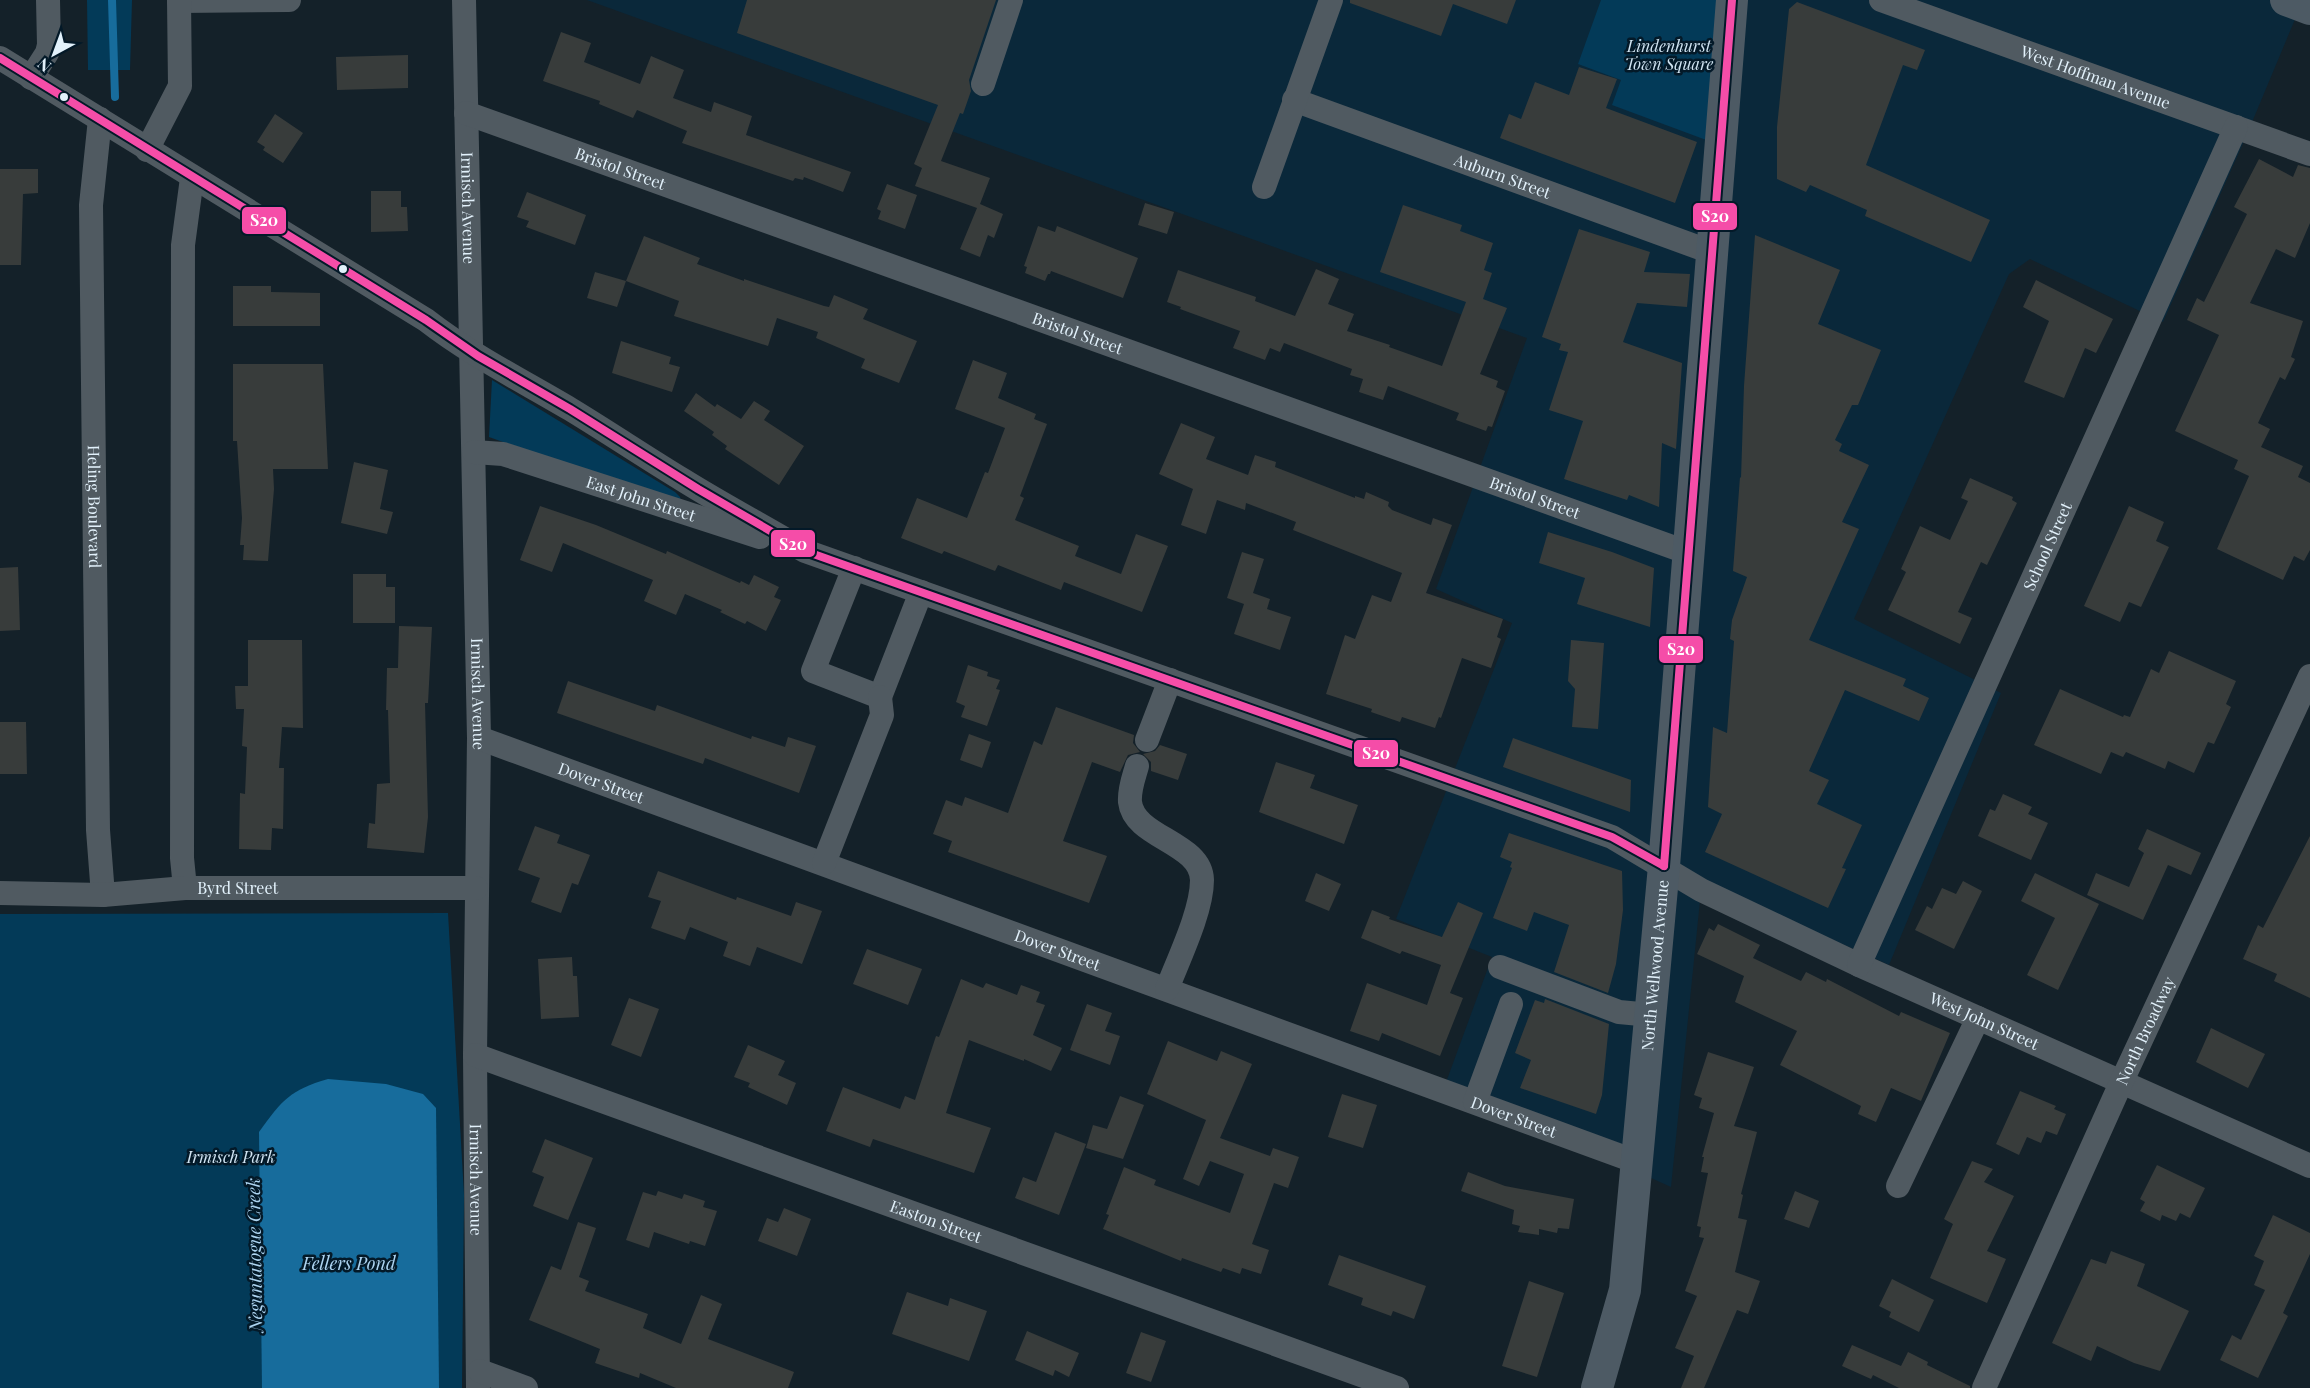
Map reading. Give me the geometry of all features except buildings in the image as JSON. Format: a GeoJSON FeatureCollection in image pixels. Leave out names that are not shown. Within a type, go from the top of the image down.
{"type":"FeatureCollection","features":[{"type":"Feature","properties":{"kind":"main road","name":"North Wellwood Avenue"},"geometry":{"type":"LineString","coordinates":[[1598,1388],[1625,1290],[1664,866],[1732,0]]}},
{"type":"Feature","properties":{"kind":"main road"},"geometry":{"type":"LineString","coordinates":[[2286,0],[2310,9]]}},
{"type":"Feature","properties":{"kind":"street"},"geometry":{"type":"LineString","coordinates":[[147,150],[180,86],[179,1],[289,0]]}},
{"type":"Feature","properties":{"kind":"street","name":"Irmisch Avenue"},"geometry":{"type":"LineString","coordinates":[[464,0],[473,352],[479,738],[475,1055],[479,1380]]}},
{"type":"Feature","properties":{"kind":"street"},"geometry":{"type":"LineString","coordinates":[[983,84],[1011,0]]}},
{"type":"Feature","properties":{"kind":"street"},"geometry":{"type":"LineString","coordinates":[[1264,187],[1331,0]]}},
{"type":"Feature","properties":{"kind":"street","name":"West Hoffman Avenue"},"geometry":{"type":"LineString","coordinates":[[1881,0],[2310,154]]}},
{"type":"Feature","properties":{"kind":"street"},"geometry":{"type":"LineString","coordinates":[[31,78],[47,53],[49,45],[42,3]]}},
{"type":"Feature","properties":{"kind":"street","name":"East John Street"},"geometry":{"type":"LineString","coordinates":[[0,58],[426,321],[497,369],[569,409],[684,481],[806,551]]}},
{"type":"Feature","properties":{"kind":"street","name":"Auburn Street"},"geometry":{"type":"LineString","coordinates":[[1294,100],[1711,252]]}},
{"type":"Feature","properties":{"kind":"street","name":"Bristol Street"},"geometry":{"type":"LineString","coordinates":[[466,113],[1689,553]]}},
{"type":"Feature","properties":{"kind":"street","name":"Heling Boulevard"},"geometry":{"type":"LineString","coordinates":[[100,119],[91,205],[98,830],[103,895]]}},
{"type":"Feature","properties":{"kind":"street","name":"School Street"},"geometry":{"type":"LineString","coordinates":[[1859,965],[2236,127]]}},
{"type":"Feature","properties":{"kind":"street"},"geometry":{"type":"LineString","coordinates":[[184,888],[182,858],[183,245],[192,178]]}},
{"type":"Feature","properties":{"kind":"street","name":"East John Street"},"geometry":{"type":"LineString","coordinates":[[474,452],[503,454],[806,551],[1612,837],[1664,866]]}},
{"type":"Feature","properties":{"kind":"street"},"geometry":{"type":"LineString","coordinates":[[854,568],[813,671],[880,697]]}},
{"type":"Feature","properties":{"kind":"street"},"geometry":{"type":"LineString","coordinates":[[824,863],[882,715],[880,697],[921,592]]}},
{"type":"Feature","properties":{"kind":"street","name":"North Broadway"},"geometry":{"type":"LineString","coordinates":[[1984,1388],[2121,1083],[2310,676]]}},
{"type":"Feature","properties":{"kind":"street"},"geometry":{"type":"LineString","coordinates":[[1147,740],[1170,680]]}},
{"type":"Feature","properties":{"kind":"street","name":"Dover Street"},"geometry":{"type":"LineString","coordinates":[[479,738],[1637,1162]]}},
{"type":"Feature","properties":{"kind":"street"},"geometry":{"type":"LineString","coordinates":[[1137,766],[1132,782],[1130,803],[1140,821],[1194,858],[1202,878],[1198,905],[1167,988]]}},
{"type":"Feature","properties":{"kind":"street","name":"West John Street"},"geometry":{"type":"LineString","coordinates":[[1664,866],[1701,890],[1859,965],[2310,1166]]}},
{"type":"Feature","properties":{"kind":"street","name":"Byrd Street"},"geometry":{"type":"LineString","coordinates":[[0,893],[103,895],[184,888],[476,888]]}},
{"type":"Feature","properties":{"kind":"street"},"geometry":{"type":"LineString","coordinates":[[1500,968],[1619,1012],[1651,1015]]}},
{"type":"Feature","properties":{"kind":"street"},"geometry":{"type":"LineString","coordinates":[[1475,1102],[1511,1004]]}},
{"type":"Feature","properties":{"kind":"street"},"geometry":{"type":"LineString","coordinates":[[1898,1186],[1978,1018]]}},
{"type":"Feature","properties":{"kind":"street","name":"Easton Street"},"geometry":{"type":"LineString","coordinates":[[475,1055],[1398,1388]]}},
{"type":"Feature","properties":{"kind":"street"},"geometry":{"type":"LineString","coordinates":[[479,1380],[526,1388]]}},
{"type":"Feature","properties":{"kind":"shaded area"},"geometry":{"type":"Polygon","coordinates":[[[587,0],[2303,0],[2245,139],[2163,322],[2030,259],[2009,274],[1854,619],[2001,693],[1889,965],[1702,881],[1671,1187],[1445,1085],[1492,957],[1396,919],[1512,623],[1436,589],[1527,338],[587,0]]]}},
{"type":"Feature","properties":{"kind":"green space"},"geometry":{"type":"Polygon","coordinates":[[[87,0],[132,0],[130,70],[88,70],[87,0]]]}},
{"type":"Feature","properties":{"kind":"green space","name":"Lindenhurst Town Square"},"geometry":{"type":"Polygon","coordinates":[[[1601,0],[1729,0],[1717,144],[1612,105],[1621,80],[1578,64],[1601,0]]]}},
{"type":"Feature","properties":{"kind":"green space"},"geometry":{"type":"Polygon","coordinates":[[[492,380],[675,492],[681,501],[671,501],[489,437],[492,380]]]}},
{"type":"Feature","properties":{"kind":"green space","name":"Irmisch Park"},"geometry":{"type":"Polygon","coordinates":[[[448,913],[464,1195],[462,1388],[0,1388],[0,914],[448,913]]]}},
{"type":"Feature","properties":{"kind":"water","name":"Fellers Pond"},"geometry":{"type":"Polygon","coordinates":[[[328,1079],[386,1084],[423,1094],[436,1108],[439,1388],[262,1388],[259,1132],[288,1098],[304,1087],[328,1079]]]}},
{"type":"Feature","properties":{"kind":"waterway","name":"Neguntatogue Creek"},"geometry":{"type":"LineString","coordinates":[[112,0],[115,97]]}},
{"type":"Feature","properties":{"kind":"transit line","name":"S20"},"geometry":{"type":"LineString","coordinates":[[1664,866],[1732,0]]}},
{"type":"Feature","properties":{"kind":"transit line","name":"S20"},"geometry":{"type":"LineString","coordinates":[[0,58],[426,320],[478,356],[805,551],[1612,837],[1664,866]]}}]}
